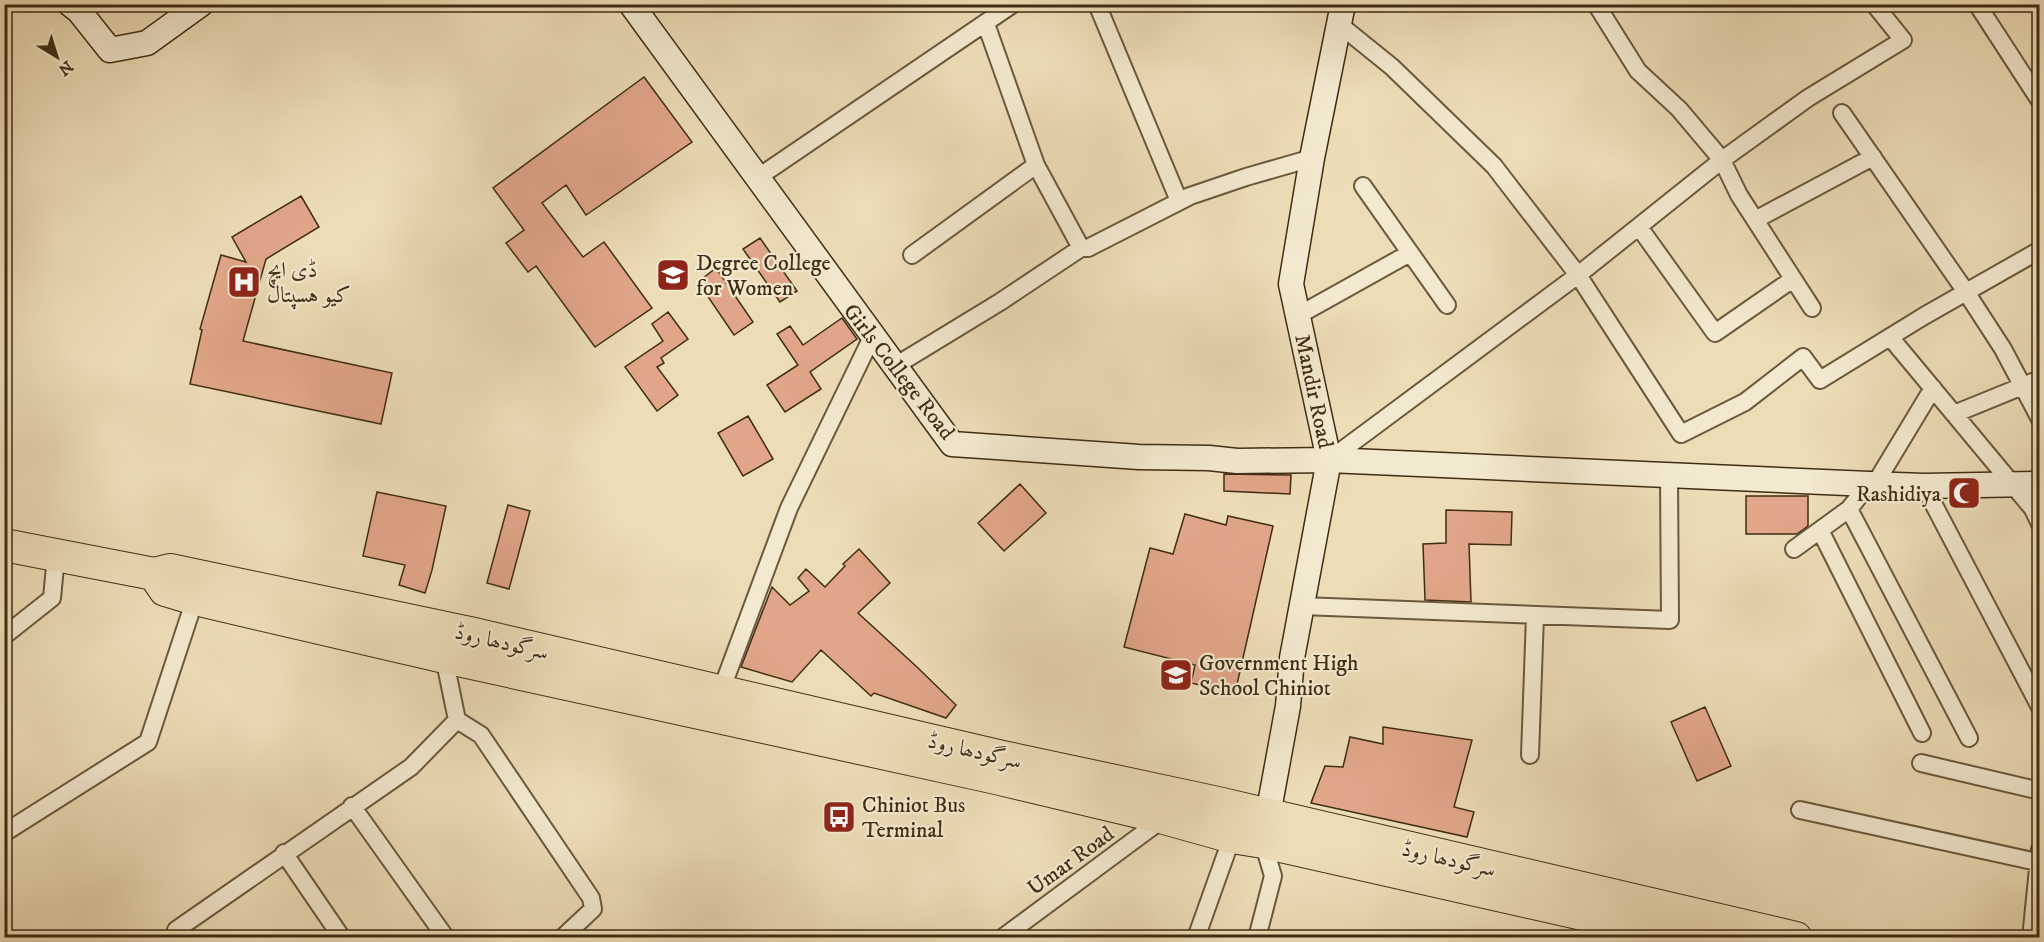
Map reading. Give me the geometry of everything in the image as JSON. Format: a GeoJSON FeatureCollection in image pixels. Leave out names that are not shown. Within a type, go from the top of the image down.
{"type":"FeatureCollection","features":[{"type":"Feature","properties":{"kind":"highway","name":"سرگودھا روڈ"},"geometry":{"type":"LineString","coordinates":[[4,545],[154,574],[170,570],[462,651],[721,691],[827,728]]}},
{"type":"Feature","properties":{"kind":"highway","name":"سرگودھا روڈ"},"geometry":{"type":"LineString","coordinates":[[154,574],[165,590],[195,599],[462,651],[827,728],[1576,899],[1796,938]]}},
{"type":"Feature","properties":{"kind":"highway","name":"سرگودھا روڈ"},"geometry":{"type":"LineString","coordinates":[[999,767],[1232,837],[1266,828]]}},
{"type":"Feature","properties":{"kind":"highway","name":"سرگودھا روڈ"},"geometry":{"type":"LineString","coordinates":[[1576,899],[1689,938]]}},
{"type":"Feature","properties":{"kind":"street"},"geometry":{"type":"LineString","coordinates":[[70,4],[79,11],[110,50],[147,43],[201,4]]}},
{"type":"Feature","properties":{"kind":"street","name":"Girls College Road"},"geometry":{"type":"LineString","coordinates":[[631,4],[952,444],[1139,457],[1209,458],[1237,461],[1329,460],[1924,486],[2040,484]]}},
{"type":"Feature","properties":{"kind":"street"},"geometry":{"type":"LineString","coordinates":[[757,178],[1013,4]]}},
{"type":"Feature","properties":{"kind":"street"},"geometry":{"type":"LineString","coordinates":[[1097,4],[1179,201]]}},
{"type":"Feature","properties":{"kind":"street"},"geometry":{"type":"LineString","coordinates":[[1596,4],[1638,71],[1679,109],[1722,160],[1739,195],[1812,308]]}},
{"type":"Feature","properties":{"kind":"street"},"geometry":{"type":"LineString","coordinates":[[1329,460],[1578,275],[1722,160],[1808,98],[1903,40],[1874,4]]}},
{"type":"Feature","properties":{"kind":"street"},"geometry":{"type":"LineString","coordinates":[[1977,4],[2040,101]]}},
{"type":"Feature","properties":{"kind":"street"},"geometry":{"type":"LineString","coordinates":[[1341,14],[1392,68],[1494,166],[1578,275],[1681,434],[1745,402],[1803,357],[1820,380],[2040,250]]}},
{"type":"Feature","properties":{"kind":"street","name":"Mandir Road"},"geometry":{"type":"LineString","coordinates":[[1266,828],[1288,706],[1292,658],[1329,460],[1291,284],[1312,158],[1341,14]]}},
{"type":"Feature","properties":{"kind":"street"},"geometry":{"type":"LineString","coordinates":[[986,24],[1036,165],[1081,248]]}},
{"type":"Feature","properties":{"kind":"street"},"geometry":{"type":"LineString","coordinates":[[1842,113],[2003,349],[2040,419]]}},
{"type":"Feature","properties":{"kind":"street"},"geometry":{"type":"LineString","coordinates":[[1755,220],[1874,157]]}},
{"type":"Feature","properties":{"kind":"street"},"geometry":{"type":"LineString","coordinates":[[895,366],[1000,302],[1081,248],[1088,248],[1179,201],[1246,177],[1312,158]]}},
{"type":"Feature","properties":{"kind":"street"},"geometry":{"type":"LineString","coordinates":[[912,255],[1036,165]]}},
{"type":"Feature","properties":{"kind":"street"},"geometry":{"type":"LineString","coordinates":[[1363,186],[1448,306]]}},
{"type":"Feature","properties":{"kind":"street"},"geometry":{"type":"LineString","coordinates":[[1639,227],[1715,333],[1793,279]]}},
{"type":"Feature","properties":{"kind":"street"},"geometry":{"type":"LineString","coordinates":[[1299,315],[1410,253]]}},
{"type":"Feature","properties":{"kind":"street"},"geometry":{"type":"LineString","coordinates":[[721,691],[789,508],[873,335]]}},
{"type":"Feature","properties":{"kind":"street"},"geometry":{"type":"LineString","coordinates":[[1890,337],[2033,509],[2040,524]]}},
{"type":"Feature","properties":{"kind":"street"},"geometry":{"type":"LineString","coordinates":[[1954,414],[2040,379]]}},
{"type":"Feature","properties":{"kind":"street"},"geometry":{"type":"LineString","coordinates":[[1794,549],[1849,509],[1872,484],[1933,388]]}},
{"type":"Feature","properties":{"kind":"street"},"geometry":{"type":"LineString","coordinates":[[1302,606],[1670,620],[1669,476]]}},
{"type":"Feature","properties":{"kind":"street"},"geometry":{"type":"LineString","coordinates":[[1924,486],[2040,707]]}},
{"type":"Feature","properties":{"kind":"street"},"geometry":{"type":"LineString","coordinates":[[1849,509],[1969,738]]}},
{"type":"Feature","properties":{"kind":"street"},"geometry":{"type":"LineString","coordinates":[[1820,530],[1922,733]]}},
{"type":"Feature","properties":{"kind":"street"},"geometry":{"type":"LineString","coordinates":[[4,636],[52,598],[56,556]]}},
{"type":"Feature","properties":{"kind":"street"},"geometry":{"type":"LineString","coordinates":[[4,833],[148,742],[195,599]]}},
{"type":"Feature","properties":{"kind":"street"},"geometry":{"type":"LineString","coordinates":[[1530,755],[1535,616]]}},
{"type":"Feature","properties":{"kind":"street"},"geometry":{"type":"LineString","coordinates":[[181,938],[176,930],[411,766],[457,720],[462,651]]}},
{"type":"Feature","properties":{"kind":"street"},"geometry":{"type":"LineString","coordinates":[[457,720],[481,735],[591,898],[593,909],[562,938]]}},
{"type":"Feature","properties":{"kind":"street"},"geometry":{"type":"LineString","coordinates":[[1921,763],[2040,791]]}},
{"type":"Feature","properties":{"kind":"street"},"geometry":{"type":"LineString","coordinates":[[352,806],[446,938]]}},
{"type":"Feature","properties":{"kind":"street"},"geometry":{"type":"LineString","coordinates":[[1800,810],[2038,855],[2031,938]]}},
{"type":"Feature","properties":{"kind":"street","name":"Umar Road"},"geometry":{"type":"LineString","coordinates":[[1002,938],[1164,818]]}},
{"type":"Feature","properties":{"kind":"street"},"geometry":{"type":"LineString","coordinates":[[1257,938],[1273,876],[1266,828]]}},
{"type":"Feature","properties":{"kind":"street"},"geometry":{"type":"LineString","coordinates":[[1196,938],[1232,837]]}},
{"type":"Feature","properties":{"kind":"street"},"geometry":{"type":"LineString","coordinates":[[284,853],[342,938]]}},
{"type":"Feature","properties":{"kind":"building"},"geometry":{"type":"Polygon","coordinates":[[[644,77],[692,142],[586,215],[566,185],[542,203],[583,257],[604,242],[652,308],[595,347],[536,266],[528,272],[506,243],[524,230],[493,188],[644,77]]]}},
{"type":"Feature","properties":{"kind":"building"},"geometry":{"type":"Polygon","coordinates":[[[301,196],[319,227],[266,259],[243,341],[392,373],[381,424],[190,384],[202,330],[200,329],[221,255],[246,262],[232,237],[301,196]]]}},
{"type":"Feature","properties":{"kind":"building"},"geometry":{"type":"Polygon","coordinates":[[[760,238],[797,291],[780,302],[743,249],[760,238]]]}},
{"type":"Feature","properties":{"kind":"building"},"geometry":{"type":"Polygon","coordinates":[[[716,268],[753,322],[734,335],[698,282],[716,268]]]}},
{"type":"Feature","properties":{"kind":"building"},"geometry":{"type":"Polygon","coordinates":[[[668,312],[688,339],[661,358],[664,363],[657,367],[678,395],[657,411],[625,367],[663,341],[652,324],[668,312]]]}},
{"type":"Feature","properties":{"kind":"building"},"geometry":{"type":"Polygon","coordinates":[[[842,318],[857,339],[810,372],[821,389],[785,412],[767,385],[798,365],[777,334],[790,326],[803,345],[842,318]]]}},
{"type":"Feature","properties":{"kind":"building"},"geometry":{"type":"Polygon","coordinates":[[[748,416],[773,459],[743,476],[718,433],[748,416]]]}},
{"type":"Feature","properties":{"kind":"building"},"geometry":{"type":"Polygon","coordinates":[[[1224,474],[1291,475],[1290,494],[1224,491],[1224,474]]]}},
{"type":"Feature","properties":{"kind":"building"},"geometry":{"type":"Polygon","coordinates":[[[1020,484],[1046,513],[1004,551],[978,523],[1020,484]]]}},
{"type":"Feature","properties":{"kind":"building"},"geometry":{"type":"Polygon","coordinates":[[[377,492],[446,506],[425,593],[399,585],[405,565],[363,556],[377,492]]]}},
{"type":"Feature","properties":{"kind":"building"},"geometry":{"type":"Polygon","coordinates":[[[1746,496],[1808,496],[1808,526],[1797,534],[1746,534],[1746,496]]]}},
{"type":"Feature","properties":{"kind":"building"},"geometry":{"type":"Polygon","coordinates":[[[508,505],[530,511],[509,589],[487,583],[508,505]]]}},
{"type":"Feature","properties":{"kind":"building"},"geometry":{"type":"Polygon","coordinates":[[[1446,510],[1512,512],[1511,545],[1469,544],[1471,602],[1425,600],[1423,544],[1446,543],[1446,510]]]}},
{"type":"Feature","properties":{"kind":"building"},"geometry":{"type":"Polygon","coordinates":[[[1185,514],[1226,525],[1228,516],[1273,526],[1235,693],[1191,683],[1195,665],[1124,647],[1150,548],[1173,554],[1185,514]]]}},
{"type":"Feature","properties":{"kind":"building"},"geometry":{"type":"Polygon","coordinates":[[[859,549],[890,583],[858,613],[956,705],[946,718],[874,693],[871,696],[821,650],[792,682],[741,667],[772,587],[790,605],[809,591],[798,578],[806,569],[825,587],[845,566],[843,564],[859,549]]]}},
{"type":"Feature","properties":{"kind":"building"},"geometry":{"type":"Polygon","coordinates":[[[1705,707],[1731,766],[1697,781],[1671,722],[1705,707]]]}},
{"type":"Feature","properties":{"kind":"building"},"geometry":{"type":"Polygon","coordinates":[[[1383,727],[1472,740],[1454,807],[1474,812],[1467,837],[1311,803],[1325,766],[1343,767],[1350,737],[1383,744],[1383,727]]]}},
{"type":"Feature","properties":{"kind":"place","name":"Degree College for Women"},"geometry":{"type":"Point","coordinates":[673,275]}},
{"type":"Feature","properties":{"kind":"place","name":"ڈی ایچ کیو ہسپتال"},"geometry":{"type":"Point","coordinates":[244,282]}},
{"type":"Feature","properties":{"kind":"place","name":"Rashidiya"},"geometry":{"type":"Point","coordinates":[1964,493]}},
{"type":"Feature","properties":{"kind":"place","name":"Government High School Chiniot"},"geometry":{"type":"Point","coordinates":[1176,675]}},
{"type":"Feature","properties":{"kind":"place","name":"Chiniot Bus Terminal"},"geometry":{"type":"Point","coordinates":[839,817]}}]}
